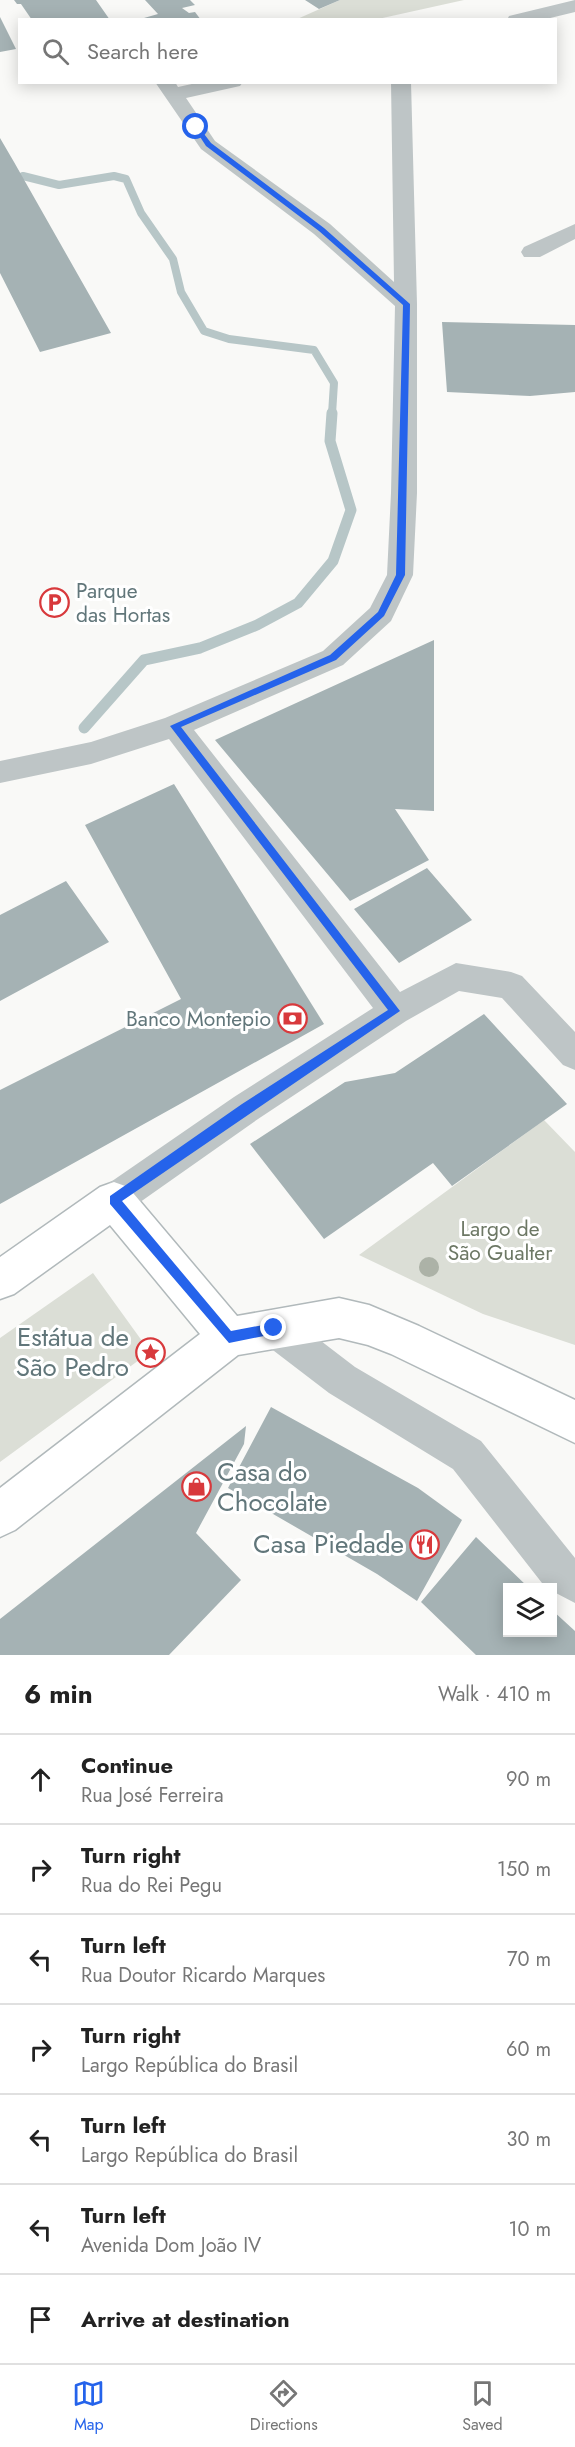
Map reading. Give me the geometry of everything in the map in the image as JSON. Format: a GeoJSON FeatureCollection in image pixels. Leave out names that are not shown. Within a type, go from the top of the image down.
{"type":"FeatureCollection","features":[{"type":"Feature","properties":{"kind":"street"},"geometry":{"type":"LineString","coordinates":[[524,18],[575,6]]}},
{"type":"Feature","properties":{"kind":"street"},"geometry":{"type":"LineString","coordinates":[[212,84],[169,88],[208,145],[322,229],[406,304]]}},
{"type":"Feature","properties":{"kind":"street"},"geometry":{"type":"LineString","coordinates":[[0,772],[91,753],[175,726],[333,658],[381,614],[400,575],[406,304],[401,84]]}},
{"type":"Feature","properties":{"kind":"street"},"geometry":{"type":"LineString","coordinates":[[532,252],[575,231]]}},
{"type":"Feature","properties":{"kind":"street"},"geometry":{"type":"LineString","coordinates":[[175,726],[395,1011]]}},
{"type":"Feature","properties":{"kind":"street"},"geometry":{"type":"LineString","coordinates":[[0,1280],[246,1108],[395,1011],[456,976],[511,986],[575,1055]]}},
{"type":"Feature","properties":{"kind":"street"},"geometry":{"type":"LineString","coordinates":[[114,1200],[229,1337]]}},
{"type":"Feature","properties":{"kind":"street"},"geometry":{"type":"LineString","coordinates":[[0,1515],[229,1337],[274,1328],[339,1318],[369,1325],[575,1422]]}},
{"type":"Feature","properties":{"kind":"street"},"geometry":{"type":"LineString","coordinates":[[274,1328],[342,1380],[467,1455],[556,1569],[575,1583]]}},
{"type":"Feature","properties":{"kind":"green space"},"geometry":{"type":"Polygon","coordinates":[[[340,0],[464,0],[383,18],[300,18],[340,0]]]}},
{"type":"Feature","properties":{"kind":"green space","name":"Largo de São Gualter"},"geometry":{"type":"Polygon","coordinates":[[[544,1120],[575,1152],[575,1345],[483,1314],[359,1255],[544,1120]]]}},
{"type":"Feature","properties":{"kind":"green space"},"geometry":{"type":"Polygon","coordinates":[[[93,1273],[150,1352],[0,1462],[0,1338],[93,1273]]]}},
{"type":"Feature","properties":{"kind":"building"},"geometry":{"type":"Polygon","coordinates":[[[14,0],[96,0],[109,18],[31,18],[21,4],[17,4],[14,0]]]}},
{"type":"Feature","properties":{"kind":"building"},"geometry":{"type":"Polygon","coordinates":[[[145,0],[190,0],[195,5],[182,8],[189,13],[195,12],[200,18],[144,18],[158,14],[145,0]]]}},
{"type":"Feature","properties":{"kind":"building"},"geometry":{"type":"Polygon","coordinates":[[[305,0],[340,0],[319,9],[305,0]]]}},
{"type":"Feature","properties":{"kind":"building"},"geometry":{"type":"Polygon","coordinates":[[[0,17],[16,49],[0,52],[0,17]]]}},
{"type":"Feature","properties":{"kind":"building"},"geometry":{"type":"Polygon","coordinates":[[[0,138],[111,333],[40,352],[0,273],[0,138]]]}},
{"type":"Feature","properties":{"kind":"building"},"geometry":{"type":"Polygon","coordinates":[[[442,322],[575,325],[575,392],[530,396],[447,392],[442,322]]]}},
{"type":"Feature","properties":{"kind":"building"},"geometry":{"type":"Polygon","coordinates":[[[434,640],[434,811],[395,809],[429,860],[350,901],[215,740],[434,640]]]}},
{"type":"Feature","properties":{"kind":"building"},"geometry":{"type":"Polygon","coordinates":[[[174,784],[324,1024],[0,1204],[0,1090],[181,999],[85,825],[174,784]]]}},
{"type":"Feature","properties":{"kind":"building"},"geometry":{"type":"Polygon","coordinates":[[[427,868],[472,920],[399,963],[354,909],[427,868]]]}},
{"type":"Feature","properties":{"kind":"building"},"geometry":{"type":"Polygon","coordinates":[[[66,881],[109,942],[0,1001],[0,915],[66,881]]]}},
{"type":"Feature","properties":{"kind":"building"},"geometry":{"type":"Polygon","coordinates":[[[484,1014],[567,1104],[452,1186],[433,1163],[324,1239],[250,1144],[345,1082],[395,1073],[484,1014]]]}},
{"type":"Feature","properties":{"kind":"building"},"geometry":{"type":"Polygon","coordinates":[[[271,1407],[418,1488],[462,1520],[417,1601],[377,1574],[228,1488],[271,1407]]]}},
{"type":"Feature","properties":{"kind":"building"},"geometry":{"type":"Polygon","coordinates":[[[246,1426],[244,1444],[196,1533],[241,1580],[169,1655],[0,1655],[0,1619],[246,1426]]]}},
{"type":"Feature","properties":{"kind":"building"},"geometry":{"type":"Polygon","coordinates":[[[476,1537],[524,1583],[503,1583],[503,1637],[557,1637],[557,1615],[575,1631],[575,1655],[476,1655],[421,1602],[476,1537]]]}},
{"type":"Feature","properties":{"kind":"waterway"},"geometry":{"type":"LineString","coordinates":[[23,176],[59,185],[114,176],[126,179],[141,213],[173,259],[181,292],[204,331],[229,339],[314,350],[334,383],[332,414]]}},
{"type":"Feature","properties":{"kind":"waterway"},"geometry":{"type":"LineString","coordinates":[[84,728],[144,660],[200,648],[257,625],[298,603],[333,561],[351,510],[330,441],[332,413]]}},
{"type":"Feature","properties":{"kind":"place","name":"Parque das Hortas"},"geometry":{"type":"Point","coordinates":[55,603]}},
{"type":"Feature","properties":{"kind":"place","name":"Banco Montepio"},"geometry":{"type":"Point","coordinates":[292,1019]}},
{"type":"Feature","properties":{"kind":"place","name":"Estátua de São Pedro"},"geometry":{"type":"Point","coordinates":[150,1352]}},
{"type":"Feature","properties":{"kind":"place","name":"Casa do Chocolate"},"geometry":{"type":"Point","coordinates":[196,1487]}},
{"type":"Feature","properties":{"kind":"place","name":"Casa Piedade"},"geometry":{"type":"Point","coordinates":[425,1544]}},
{"type":"Feature","properties":{"kind":"route"},"geometry":{"type":"LineString","coordinates":[[196,127],[208,145],[322,229],[406,304],[404,492],[400,575],[381,614],[333,658],[175,726],[395,1011],[246,1108],[114,1200],[229,1337],[274,1328]]}}]}
